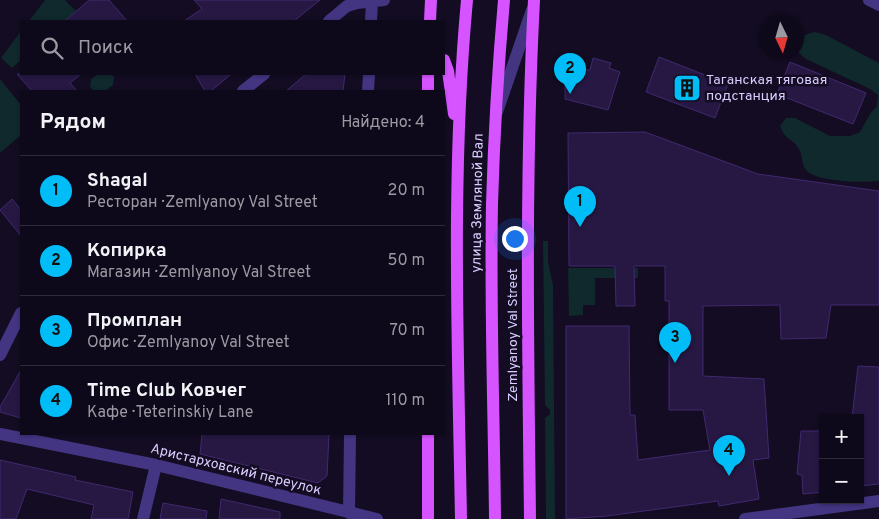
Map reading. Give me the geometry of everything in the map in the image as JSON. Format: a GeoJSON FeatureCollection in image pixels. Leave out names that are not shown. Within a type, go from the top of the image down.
{"type":"FeatureCollection","features":[{"type":"Feature","properties":{"kind":"main road","name":"улица Земляной Вал"},"geometry":{"type":"LineString","coordinates":[[461,519],[457,289],[458,149],[467,0]]}},
{"type":"Feature","properties":{"kind":"main road"},"geometry":{"type":"LineString","coordinates":[[495,119],[504,0]]}},
{"type":"Feature","properties":{"kind":"main road"},"geometry":{"type":"LineString","coordinates":[[431,1],[432,20]]}},
{"type":"Feature","properties":{"kind":"main road","name":"Zemlyanoy Val Street"},"geometry":{"type":"LineString","coordinates":[[530,519],[528,284],[534,1]]}},
{"type":"Feature","properties":{"kind":"main road"},"geometry":{"type":"LineString","coordinates":[[445,63],[448,71],[458,149]]}},
{"type":"Feature","properties":{"kind":"main road"},"geometry":{"type":"LineString","coordinates":[[428,75],[428,90]]}},
{"type":"Feature","properties":{"kind":"main road","name":"улица Земляной Вал"},"geometry":{"type":"LineString","coordinates":[[491,288],[495,119]]}},
{"type":"Feature","properties":{"kind":"main road","name":"Zemlyanoy Val Street"},"geometry":{"type":"LineString","coordinates":[[491,288],[495,519]]}},
{"type":"Feature","properties":{"kind":"main road"},"geometry":{"type":"LineString","coordinates":[[428,435],[428,519]]}},
{"type":"Feature","properties":{"kind":"street"},"geometry":{"type":"LineString","coordinates":[[869,0],[879,5]]}},
{"type":"Feature","properties":{"kind":"street"},"geometry":{"type":"LineString","coordinates":[[330,20],[347,6],[378,1],[371,20]]}},
{"type":"Feature","properties":{"kind":"street"},"geometry":{"type":"LineString","coordinates":[[495,119],[534,1]]}},
{"type":"Feature","properties":{"kind":"street"},"geometry":{"type":"LineString","coordinates":[[244,90],[263,75]]}},
{"type":"Feature","properties":{"kind":"street"},"geometry":{"type":"LineString","coordinates":[[368,90],[369,75]]}},
{"type":"Feature","properties":{"kind":"street"},"geometry":{"type":"LineString","coordinates":[[0,354],[20,315]]}},
{"type":"Feature","properties":{"kind":"street","name":"Аристарховский переулок"},"geometry":{"type":"LineString","coordinates":[[0,434],[156,466],[376,519]]}},
{"type":"Feature","properties":{"kind":"street"},"geometry":{"type":"LineString","coordinates":[[349,512],[350,435]]}},
{"type":"Feature","properties":{"kind":"street"},"geometry":{"type":"LineString","coordinates":[[143,519],[156,466]]}},
{"type":"Feature","properties":{"kind":"street"},"geometry":{"type":"LineString","coordinates":[[744,519],[879,501]]}},
{"type":"Feature","properties":{"kind":"green space"},"geometry":{"type":"Polygon","coordinates":[[[45,0],[65,0],[76,11],[66,20],[30,20],[45,0]]]}},
{"type":"Feature","properties":{"kind":"green space"},"geometry":{"type":"Polygon","coordinates":[[[20,32],[20,61],[12,68],[1,58],[20,32]]]}},
{"type":"Feature","properties":{"kind":"green space"},"geometry":{"type":"Polygon","coordinates":[[[815,32],[826,35],[879,63],[879,181],[831,180],[813,175],[805,169],[799,149],[785,135],[780,126],[786,118],[795,118],[830,136],[850,136],[860,132],[877,106],[878,95],[870,89],[804,57],[804,36],[815,32]]]}},
{"type":"Feature","properties":{"kind":"green space"},"geometry":{"type":"Polygon","coordinates":[[[97,75],[112,75],[114,77],[113,85],[106,90],[92,90],[90,87],[91,79],[97,75]]]}},
{"type":"Feature","properties":{"kind":"green space"},"geometry":{"type":"Polygon","coordinates":[[[0,79],[20,104],[20,136],[0,153],[0,79]]]}},
{"type":"Feature","properties":{"kind":"green space"},"geometry":{"type":"Polygon","coordinates":[[[543,241],[548,241],[548,262],[553,285],[555,519],[546,519],[545,418],[550,414],[550,410],[545,405],[543,241]]]}},
{"type":"Feature","properties":{"kind":"green space"},"geometry":{"type":"Polygon","coordinates":[[[568,268],[638,268],[638,278],[595,278],[595,305],[583,305],[583,315],[569,316],[568,268]]]}},
{"type":"Feature","properties":{"kind":"building"},"geometry":{"type":"Polygon","coordinates":[[[89,0],[109,0],[126,20],[66,20],[89,0]]]}},
{"type":"Feature","properties":{"kind":"building"},"geometry":{"type":"Polygon","coordinates":[[[194,0],[320,0],[295,20],[186,20],[202,9],[194,0]]]}},
{"type":"Feature","properties":{"kind":"building","name":"Таганская тяговая подстанция"},"geometry":{"type":"Polygon","coordinates":[[[659,57],[728,84],[715,118],[646,92],[659,57]]]}},
{"type":"Feature","properties":{"kind":"building"},"geometry":{"type":"Polygon","coordinates":[[[593,58],[611,63],[609,68],[620,72],[608,110],[565,99],[565,69],[590,70],[593,58]]]}},
{"type":"Feature","properties":{"kind":"building"},"geometry":{"type":"Polygon","coordinates":[[[790,62],[866,93],[853,124],[777,94],[790,62]]]}},
{"type":"Feature","properties":{"kind":"building"},"geometry":{"type":"Polygon","coordinates":[[[17,74],[80,75],[70,83],[76,90],[31,90],[17,74]]]}},
{"type":"Feature","properties":{"kind":"building"},"geometry":{"type":"Polygon","coordinates":[[[196,75],[230,75],[212,90],[204,90],[196,75]]]}},
{"type":"Feature","properties":{"kind":"building"},"geometry":{"type":"Polygon","coordinates":[[[305,75],[345,75],[343,90],[287,90],[305,75]]]}},
{"type":"Feature","properties":{"kind":"building"},"geometry":{"type":"Polygon","coordinates":[[[645,132],[758,174],[879,191],[879,305],[831,305],[826,338],[781,339],[780,305],[703,306],[703,376],[764,379],[769,458],[753,460],[759,499],[719,506],[718,501],[607,516],[566,519],[566,326],[629,326],[630,415],[635,415],[638,460],[710,450],[703,410],[669,410],[669,301],[665,301],[665,266],[634,266],[635,306],[616,306],[615,266],[569,266],[568,133],[645,132]]]}},
{"type":"Feature","properties":{"kind":"building"},"geometry":{"type":"Polygon","coordinates":[[[12,199],[20,209],[20,235],[0,210],[12,199]]]}},
{"type":"Feature","properties":{"kind":"building"},"geometry":{"type":"Polygon","coordinates":[[[858,366],[879,367],[879,484],[864,486],[864,414],[852,414],[858,366]]]}},
{"type":"Feature","properties":{"kind":"building"},"geometry":{"type":"Polygon","coordinates":[[[20,372],[20,418],[0,412],[0,407],[20,372]]]}},
{"type":"Feature","properties":{"kind":"building"},"geometry":{"type":"Polygon","coordinates":[[[801,431],[819,431],[819,492],[803,494],[802,475],[797,474],[801,431]]]}},
{"type":"Feature","properties":{"kind":"building"},"geometry":{"type":"Polygon","coordinates":[[[202,435],[329,435],[327,476],[318,483],[200,454],[202,435]]]}},
{"type":"Feature","properties":{"kind":"building"},"geometry":{"type":"Polygon","coordinates":[[[0,460],[76,477],[75,480],[133,492],[128,519],[91,519],[94,505],[27,489],[16,519],[0,519],[0,460]]]}},
{"type":"Feature","properties":{"kind":"building"},"geometry":{"type":"Polygon","coordinates":[[[221,499],[280,512],[280,519],[219,519],[221,499]]]}},
{"type":"Feature","properties":{"kind":"building"},"geometry":{"type":"Polygon","coordinates":[[[163,503],[207,511],[206,519],[160,519],[163,503]]]}},
{"type":"Feature","properties":{"kind":"place","name":"Таганская тяговая подстанция"},"geometry":{"type":"Point","coordinates":[687,88]}},
{"type":"Feature","properties":{"kind":"place","name":"Копирка"},"geometry":{"type":"Point","coordinates":[570,94]}},
{"type":"Feature","properties":{"kind":"place","name":"Shagal"},"geometry":{"type":"Point","coordinates":[580,227]}},
{"type":"Feature","properties":{"kind":"place","name":"Промплан"},"geometry":{"type":"Point","coordinates":[675,363]}},
{"type":"Feature","properties":{"kind":"place","name":"Time Club Ковчег"},"geometry":{"type":"Point","coordinates":[729,476]}}]}
